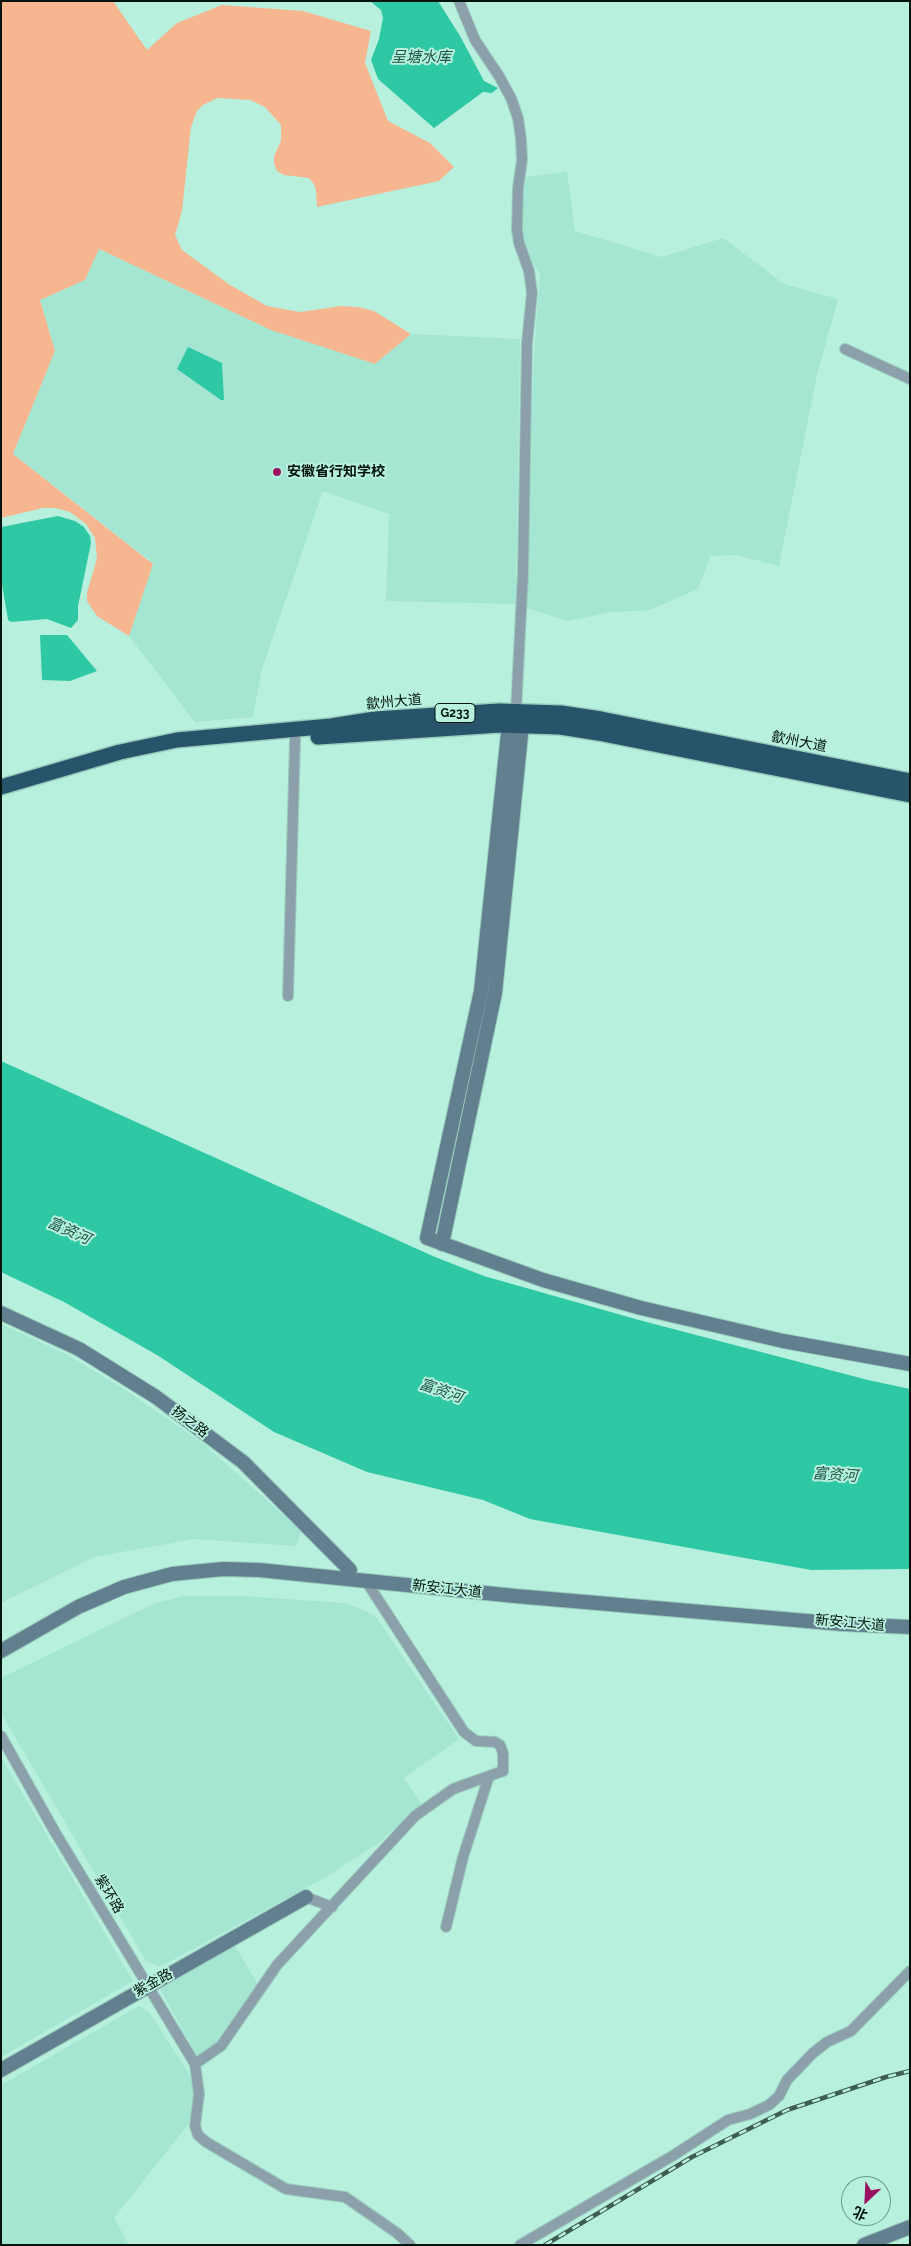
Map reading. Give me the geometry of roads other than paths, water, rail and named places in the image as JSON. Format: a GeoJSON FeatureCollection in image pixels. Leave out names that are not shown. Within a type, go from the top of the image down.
{"type":"FeatureCollection","features":[{"type":"Feature","properties":{"kind":"highway","name":"歙州大道"},"geometry":{"type":"LineString","coordinates":[[1,787],[120,752],[177,740],[331,726],[375,719],[516,716],[600,719],[910,781]]}},
{"type":"Feature","properties":{"kind":"highway","name":"歙州大道"},"geometry":{"type":"LineString","coordinates":[[1,798],[155,754],[202,746],[295,739],[516,716],[910,795]]}},
{"type":"Feature","properties":{"kind":"street"},"geometry":{"type":"LineString","coordinates":[[442,1244],[495,993],[516,716],[523,573],[527,343],[532,293],[529,271],[519,244],[517,230],[518,188],[522,160],[518,118],[511,98],[475,40],[458,1]]}},
{"type":"Feature","properties":{"kind":"street"},"geometry":{"type":"LineString","coordinates":[[845,349],[910,379]]}},
{"type":"Feature","properties":{"kind":"street"},"geometry":{"type":"LineString","coordinates":[[516,716],[481,991],[427,1238],[543,1280],[649,1310],[783,1341],[910,1364]]}},
{"type":"Feature","properties":{"kind":"street"},"geometry":{"type":"LineString","coordinates":[[288,996],[295,739]]}},
{"type":"Feature","properties":{"kind":"street","name":"扬之路"},"geometry":{"type":"LineString","coordinates":[[1,1313],[80,1349],[156,1397],[243,1462],[350,1570]]}},
{"type":"Feature","properties":{"kind":"street","name":"新安江大道"},"geometry":{"type":"LineString","coordinates":[[1,1640],[89,1592],[121,1578],[154,1568],[205,1561],[241,1560],[536,1588],[910,1618]]}},
{"type":"Feature","properties":{"kind":"street","name":"新安江大道"},"geometry":{"type":"LineString","coordinates":[[1,1651],[93,1600],[124,1587],[156,1577],[206,1570],[241,1569],[625,1606],[910,1627]]}},
{"type":"Feature","properties":{"kind":"street"},"geometry":{"type":"LineString","coordinates":[[366,1581],[464,1732],[476,1740],[494,1742],[502,1748],[503,1771],[458,1786],[424,1808],[277,1965],[221,2046],[195,2064],[199,2094],[195,2126],[200,2138],[286,2188],[344,2197],[410,2245]]}},
{"type":"Feature","properties":{"kind":"street","name":"紫环路"},"geometry":{"type":"LineString","coordinates":[[1,1736],[55,1832],[195,2064]]}},
{"type":"Feature","properties":{"kind":"street"},"geometry":{"type":"LineString","coordinates":[[446,1927],[464,1857],[489,1776]]}},
{"type":"Feature","properties":{"kind":"street"},"geometry":{"type":"LineString","coordinates":[[306,1897],[332,1907]]}},
{"type":"Feature","properties":{"kind":"street","name":"紫金路"},"geometry":{"type":"LineString","coordinates":[[1,2070],[306,1897]]}},
{"type":"Feature","properties":{"kind":"street"},"geometry":{"type":"LineString","coordinates":[[520,2245],[674,2155],[728,2120],[750,2114],[769,2105],[780,2096],[788,2080],[813,2053],[827,2042],[851,2031],[910,1971]]}},
{"type":"Feature","properties":{"kind":"street"},"geometry":{"type":"LineString","coordinates":[[864,2245],[910,2227]]}},
{"type":"Feature","properties":{"kind":"water","name":"呈塘水库"},"geometry":{"type":"Polygon","coordinates":[[[370,1],[438,1],[460,36],[484,81],[498,88],[492,93],[483,92],[434,128],[378,79],[371,60],[379,39],[383,18],[381,10],[370,1]]]}},
{"type":"Feature","properties":{"kind":"water"},"geometry":{"type":"Polygon","coordinates":[[[188,347],[222,363],[224,400],[221,400],[177,369],[188,347]]]}},
{"type":"Feature","properties":{"kind":"water"},"geometry":{"type":"Polygon","coordinates":[[[58,516],[75,521],[84,527],[90,536],[91,543],[78,606],[78,620],[71,628],[47,619],[11,622],[8,620],[1,579],[1,527],[58,516]]]}},
{"type":"Feature","properties":{"kind":"water"},"geometry":{"type":"Polygon","coordinates":[[[40,635],[67,635],[97,671],[70,681],[42,680],[40,635]]]}},
{"type":"Feature","properties":{"kind":"water","name":"富资河"},"geometry":{"type":"Polygon","coordinates":[[[1,1061],[435,1257],[484,1276],[639,1320],[868,1380],[910,1389],[910,1569],[811,1570],[530,1519],[483,1500],[367,1472],[274,1432],[157,1355],[64,1302],[1,1272],[1,1061]]]}},
{"type":"Feature","properties":{"kind":"railway"},"geometry":{"type":"LineString","coordinates":[[545,2245],[692,2157],[787,2110],[886,2077],[910,2071]]}},
{"type":"Feature","properties":{"kind":"place","name":"安徽省行知学校"},"geometry":{"type":"Point","coordinates":[277,472]}}]}
